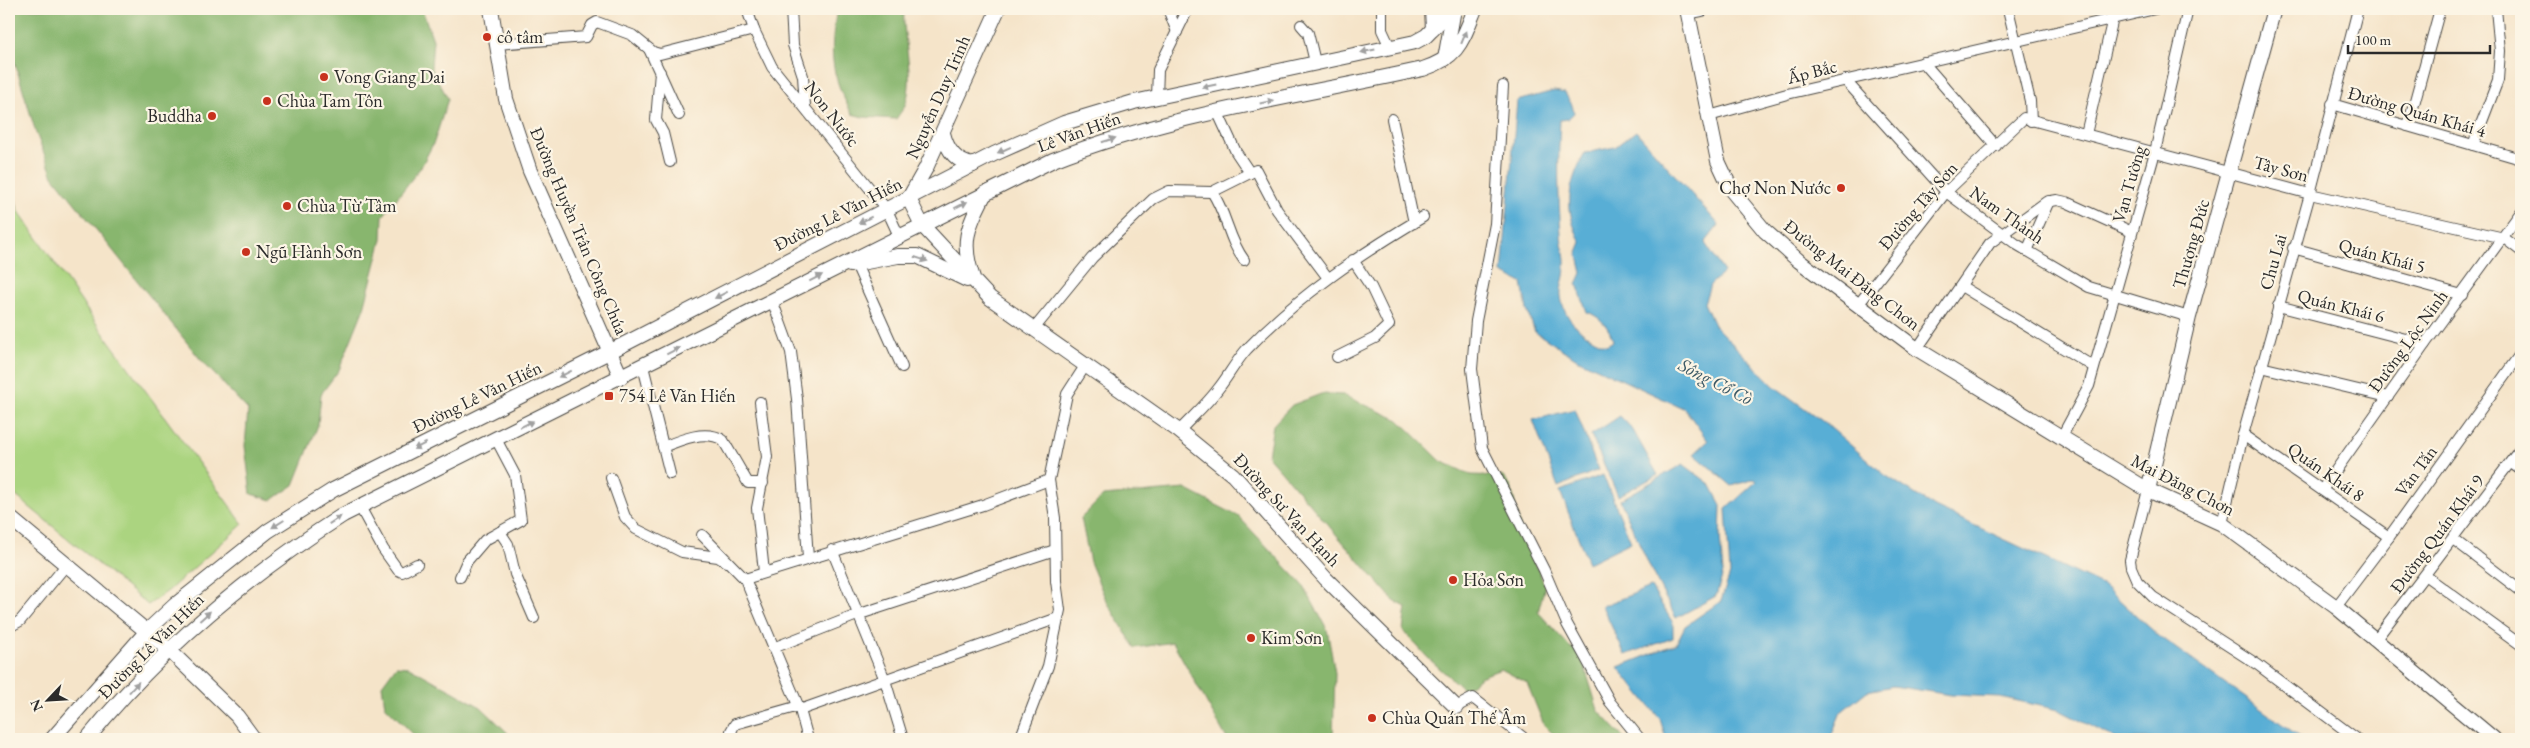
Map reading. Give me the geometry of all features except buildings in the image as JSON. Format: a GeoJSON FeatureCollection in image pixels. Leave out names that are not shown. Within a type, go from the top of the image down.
{"type":"FeatureCollection","features":[{"type":"Feature","properties":{"kind":"main road","name":"Đường Huyền Trân Công Chúa"},"geometry":{"type":"LineString","coordinates":[[491,9],[506,99],[530,171],[621,377]]}},
{"type":"Feature","properties":{"kind":"main road","name":"Nguyễn Duy Trinh"},"geometry":{"type":"LineString","coordinates":[[909,199],[943,133],[998,9]]}},
{"type":"Feature","properties":{"kind":"main road"},"geometry":{"type":"LineString","coordinates":[[1432,9],[1433,29]]}},
{"type":"Feature","properties":{"kind":"main road"},"geometry":{"type":"LineString","coordinates":[[1433,29],[1453,9]]}},
{"type":"Feature","properties":{"kind":"main road"},"geometry":{"type":"LineString","coordinates":[[1445,59],[1453,9]]}},
{"type":"Feature","properties":{"kind":"main road","name":"Lê Văn Hiến"},"geometry":{"type":"LineString","coordinates":[[772,300],[984,193],[1087,146],[1158,125],[1423,70],[1445,59],[1461,46],[1475,9]]}},
{"type":"Feature","properties":{"kind":"main road","name":"Thượng Đức"},"geometry":{"type":"LineString","coordinates":[[2148,490],[2189,317],[2231,173],[2274,9]]}},
{"type":"Feature","properties":{"kind":"main road","name":"Đường Mai Đăng Chơn"},"geometry":{"type":"LineString","coordinates":[[1692,10],[1718,161],[1732,191],[1765,231],[1799,261],[1917,349]]}},
{"type":"Feature","properties":{"kind":"main road","name":"Lê Văn Hiến"},"geometry":{"type":"LineString","coordinates":[[973,165],[1064,123],[1157,97],[1415,42],[1433,29]]}},
{"type":"Feature","properties":{"kind":"main road"},"geometry":{"type":"LineString","coordinates":[[943,133],[952,153],[963,163],[973,165]]}},
{"type":"Feature","properties":{"kind":"main road","name":"Đường Lê Văn Hiến"},"geometry":{"type":"LineString","coordinates":[[52,739],[147,631],[203,581],[268,531],[333,490],[609,352],[973,165]]}},
{"type":"Feature","properties":{"kind":"main road"},"geometry":{"type":"LineString","coordinates":[[975,284],[966,259],[967,234],[968,227],[984,193]]}},
{"type":"Feature","properties":{"kind":"main road","name":"Đường Sư Vạn Hạnh"},"geometry":{"type":"LineString","coordinates":[[909,199],[922,225],[975,284],[1004,310],[1179,431],[1233,475],[1326,579],[1456,707]]}},
{"type":"Feature","properties":{"kind":"main road"},"geometry":{"type":"LineString","coordinates":[[839,267],[898,256],[916,256],[975,284]]}},
{"type":"Feature","properties":{"kind":"main road","name":"Đường Lê Văn Hiến"},"geometry":{"type":"LineString","coordinates":[[87,739],[169,650],[219,604],[284,553],[360,506],[772,300]]}},
{"type":"Feature","properties":{"kind":"main road","name":"Mai Đăng Chơn"},"geometry":{"type":"LineString","coordinates":[[1917,349],[2148,490],[2222,524],[2336,607],[2494,739]]}},
{"type":"Feature","properties":{"kind":"main road"},"geometry":{"type":"LineString","coordinates":[[9,517],[68,564],[169,650],[237,716],[249,737]]}},
{"type":"Feature","properties":{"kind":"street","name":"Non Nước"},"geometry":{"type":"LineString","coordinates":[[747,9],[754,30],[772,67],[886,210],[899,236]]}},
{"type":"Feature","properties":{"kind":"street"},"geometry":{"type":"LineString","coordinates":[[791,9],[793,45],[803,76],[805,106]]}},
{"type":"Feature","properties":{"kind":"street"},"geometry":{"type":"LineString","coordinates":[[1168,9],[1177,32]]}},
{"type":"Feature","properties":{"kind":"street"},"geometry":{"type":"LineString","coordinates":[[1157,97],[1158,70],[1188,9]]}},
{"type":"Feature","properties":{"kind":"street"},"geometry":{"type":"LineString","coordinates":[[1382,9],[1382,30],[1390,47]]}},
{"type":"Feature","properties":{"kind":"street"},"geometry":{"type":"LineString","coordinates":[[2008,9],[2030,101],[2031,121]]}},
{"type":"Feature","properties":{"kind":"street","name":"Ấp Bắc"},"geometry":{"type":"LineString","coordinates":[[1709,116],[1845,80],[2155,9]]}},
{"type":"Feature","properties":{"kind":"street","name":"Vạn Tường"},"geometry":{"type":"LineString","coordinates":[[2061,438],[2089,386],[2155,152],[2188,9]]}},
{"type":"Feature","properties":{"kind":"street","name":"Chu Lai"},"geometry":{"type":"LineString","coordinates":[[2222,524],[2243,435],[2310,194],[2358,9]]}},
{"type":"Feature","properties":{"kind":"street"},"geometry":{"type":"LineString","coordinates":[[2408,126],[2440,9]]}},
{"type":"Feature","properties":{"kind":"street"},"geometry":{"type":"LineString","coordinates":[[2473,145],[2498,80],[2500,51],[2496,9]]}},
{"type":"Feature","properties":{"kind":"street"},"geometry":{"type":"LineString","coordinates":[[2086,134],[2113,18]]}},
{"type":"Feature","properties":{"kind":"street"},"geometry":{"type":"LineString","coordinates":[[497,44],[586,37],[592,25],[597,22],[632,35],[660,54],[754,30]]}},
{"type":"Feature","properties":{"kind":"street"},"geometry":{"type":"LineString","coordinates":[[1301,25],[1308,33],[1315,62]]}},
{"type":"Feature","properties":{"kind":"street"},"geometry":{"type":"LineString","coordinates":[[649,48],[679,115]]}},
{"type":"Feature","properties":{"kind":"street"},"geometry":{"type":"LineString","coordinates":[[1923,62],[1996,146]]}},
{"type":"Feature","properties":{"kind":"street"},"geometry":{"type":"LineString","coordinates":[[660,72],[656,120],[663,133],[670,162]]}},
{"type":"Feature","properties":{"kind":"street","name":"Nam Thành"},"geometry":{"type":"LineString","coordinates":[[1845,80],[1946,192],[2002,234],[2027,251],[2090,287],[2115,293],[2189,317]]}},
{"type":"Feature","properties":{"kind":"street"},"geometry":{"type":"LineString","coordinates":[[1503,86],[1495,224],[1476,320],[1472,369],[1482,448],[1544,570],[1567,624],[1610,702],[1640,739]]}},
{"type":"Feature","properties":{"kind":"street","name":"Đường Quán Khái 4"},"geometry":{"type":"LineString","coordinates":[[2332,104],[2521,159]]}},
{"type":"Feature","properties":{"kind":"street"},"geometry":{"type":"LineString","coordinates":[[1218,113],[1236,152],[1250,173]]}},
{"type":"Feature","properties":{"kind":"street"},"geometry":{"type":"LineString","coordinates":[[1179,431],[1217,391],[1244,351],[1270,326],[1353,260],[1418,220],[1392,118]]}},
{"type":"Feature","properties":{"kind":"street","name":"Đường Tây Sơn"},"geometry":{"type":"LineString","coordinates":[[1858,304],[1946,192],[2024,118],[2031,121]]}},
{"type":"Feature","properties":{"kind":"street","name":"Tây Sơn"},"geometry":{"type":"LineString","coordinates":[[2031,121],[2310,194],[2504,238],[2521,251]]}},
{"type":"Feature","properties":{"kind":"street"},"geometry":{"type":"LineString","coordinates":[[1033,330],[1092,258],[1153,199],[1170,191],[1212,192],[1256,170],[1277,210],[1328,278]]}},
{"type":"Feature","properties":{"kind":"street"},"geometry":{"type":"LineString","coordinates":[[1212,192],[1226,218],[1233,242],[1244,260]]}},
{"type":"Feature","properties":{"kind":"street"},"geometry":{"type":"LineString","coordinates":[[1917,349],[1990,243],[2049,201],[2057,200],[2073,204],[2132,232]]}},
{"type":"Feature","properties":{"kind":"street"},"geometry":{"type":"LineString","coordinates":[[2027,251],[2049,201]]}},
{"type":"Feature","properties":{"kind":"street","name":"Đường Lộc Ninh"},"geometry":{"type":"LineString","coordinates":[[2322,490],[2521,212]]}},
{"type":"Feature","properties":{"kind":"street","name":"Quán Khái 5"},"geometry":{"type":"LineString","coordinates":[[2294,248],[2462,295]]}},
{"type":"Feature","properties":{"kind":"street"},"geometry":{"type":"LineString","coordinates":[[1337,357],[1375,338],[1389,325],[1371,287],[1353,260]]}},
{"type":"Feature","properties":{"kind":"street"},"geometry":{"type":"LineString","coordinates":[[856,264],[902,367]]}},
{"type":"Feature","properties":{"kind":"street"},"geometry":{"type":"LineString","coordinates":[[1961,286],[2094,367]]}},
{"type":"Feature","properties":{"kind":"street"},"geometry":{"type":"LineString","coordinates":[[772,300],[790,352],[798,400],[808,558]]}},
{"type":"Feature","properties":{"kind":"street","name":"Quán Khái 6"},"geometry":{"type":"LineString","coordinates":[[2278,306],[2425,344]]}},
{"type":"Feature","properties":{"kind":"street","name":"Văn Tấn"},"geometry":{"type":"LineString","coordinates":[[2336,607],[2389,537],[2521,352]]}},
{"type":"Feature","properties":{"kind":"street"},"geometry":{"type":"LineString","coordinates":[[643,366],[670,474]]}},
{"type":"Feature","properties":{"kind":"street"},"geometry":{"type":"LineString","coordinates":[[1020,739],[1048,666],[1060,610],[1055,550],[1055,518],[1049,480],[1067,394],[1085,366]]}},
{"type":"Feature","properties":{"kind":"street"},"geometry":{"type":"LineString","coordinates":[[2261,367],[2388,397]]}},
{"type":"Feature","properties":{"kind":"street"},"geometry":{"type":"LineString","coordinates":[[760,402],[767,457],[757,508],[764,572]]}},
{"type":"Feature","properties":{"kind":"street","name":"Quán Khái 8"},"geometry":{"type":"LineString","coordinates":[[2243,435],[2389,537]]}},
{"type":"Feature","properties":{"kind":"street"},"geometry":{"type":"LineString","coordinates":[[663,447],[696,436],[716,436],[722,440],[748,483],[763,483]]}},
{"type":"Feature","properties":{"kind":"street"},"geometry":{"type":"LineString","coordinates":[[460,577],[467,561],[485,540],[521,520],[515,475],[496,439]]}},
{"type":"Feature","properties":{"kind":"street","name":"Đường Quán Khái 9"},"geometry":{"type":"LineString","coordinates":[[2376,640],[2521,448]]}},
{"type":"Feature","properties":{"kind":"street"},"geometry":{"type":"LineString","coordinates":[[2511,463],[2521,470]]}},
{"type":"Feature","properties":{"kind":"street"},"geometry":{"type":"LineString","coordinates":[[611,478],[625,517],[636,529],[682,552],[718,557],[733,566]]}},
{"type":"Feature","properties":{"kind":"street"},"geometry":{"type":"LineString","coordinates":[[745,579],[832,550],[983,505],[1049,480]]}},
{"type":"Feature","properties":{"kind":"street"},"geometry":{"type":"LineString","coordinates":[[2148,490],[2130,560],[2137,581],[2152,597],[2258,665],[2357,739]]}},
{"type":"Feature","properties":{"kind":"street"},"geometry":{"type":"LineString","coordinates":[[360,506],[383,549],[398,570],[402,572],[417,564]]}},
{"type":"Feature","properties":{"kind":"street"},"geometry":{"type":"LineString","coordinates":[[500,532],[508,544],[515,574],[534,618]]}},
{"type":"Feature","properties":{"kind":"street"},"geometry":{"type":"LineString","coordinates":[[702,535],[745,579],[799,708],[808,739]]}},
{"type":"Feature","properties":{"kind":"street"},"geometry":{"type":"LineString","coordinates":[[2453,539],[2521,591]]}},
{"type":"Feature","properties":{"kind":"street"},"geometry":{"type":"LineString","coordinates":[[832,550],[885,680],[903,739]]}},
{"type":"Feature","properties":{"kind":"street"},"geometry":{"type":"LineString","coordinates":[[773,648],[857,614],[1055,550]]}},
{"type":"Feature","properties":{"kind":"street"},"geometry":{"type":"LineString","coordinates":[[9,627],[20,621],[68,564]]}},
{"type":"Feature","properties":{"kind":"street"},"geometry":{"type":"LineString","coordinates":[[2426,576],[2521,645]]}},
{"type":"Feature","properties":{"kind":"street"},"geometry":{"type":"LineString","coordinates":[[734,739],[731,731],[735,724],[799,708],[885,680],[1058,618]]}},
{"type":"Feature","properties":{"kind":"street","name":"Đường Sư Vạn Hạnh"},"geometry":{"type":"LineString","coordinates":[[1456,707],[1473,698],[1525,739]]}},
{"type":"Feature","properties":{"kind":"green space","name":"Ngũ Hành Sơn"},"geometry":{"type":"Polygon","coordinates":[[[9,9],[422,9],[433,40],[431,67],[448,99],[434,142],[421,167],[383,216],[382,239],[364,308],[339,370],[321,394],[318,425],[294,485],[272,500],[251,494],[245,446],[248,410],[201,360],[53,176],[36,133],[9,43],[9,9]]]}},
{"type":"Feature","properties":{"kind":"green space"},"geometry":{"type":"Polygon","coordinates":[[[837,9],[904,9],[909,88],[903,109],[896,119],[863,117],[852,114],[839,87],[833,63],[832,51],[837,9]]]}},
{"type":"Feature","properties":{"kind":"green space"},"geometry":{"type":"Polygon","coordinates":[[[9,171],[18,210],[96,323],[243,524],[168,591],[148,605],[9,490],[9,171]]]}},
{"type":"Feature","properties":{"kind":"green space"},"geometry":{"type":"Polygon","coordinates":[[[1321,394],[1343,395],[1399,420],[1441,461],[1471,475],[1502,476],[1511,486],[1520,527],[1545,586],[1538,612],[1570,647],[1580,652],[1598,710],[1625,739],[1558,739],[1544,725],[1527,683],[1501,669],[1480,677],[1464,690],[1427,657],[1403,630],[1406,607],[1394,601],[1268,456],[1273,425],[1292,405],[1321,394]]]}},
{"type":"Feature","properties":{"kind":"green space"},"geometry":{"type":"Polygon","coordinates":[[[1185,489],[1238,516],[1303,585],[1327,629],[1335,673],[1333,739],[1227,739],[1173,642],[1135,648],[1106,600],[1090,562],[1081,518],[1103,496],[1185,489]]]}},
{"type":"Feature","properties":{"kind":"green space"},"geometry":{"type":"Polygon","coordinates":[[[396,666],[409,667],[481,707],[514,739],[418,739],[385,706],[382,685],[396,666]]]}},
{"type":"Feature","properties":{"kind":"water","name":"Sông Cổ Cò"},"geometry":{"type":"Polygon","coordinates":[[[1554,91],[1565,93],[1574,113],[1568,119],[1560,120],[1559,191],[1561,238],[1565,261],[1561,298],[1566,313],[1578,328],[1589,337],[1601,343],[1607,345],[1613,341],[1604,323],[1596,316],[1587,312],[1577,284],[1582,273],[1577,252],[1581,242],[1575,230],[1570,208],[1570,197],[1575,175],[1585,153],[1615,147],[1636,131],[1719,225],[1705,243],[1724,272],[1710,285],[1704,303],[1714,325],[1774,386],[1825,423],[1885,475],[1935,507],[2104,586],[2160,637],[2303,739],[2117,739],[2059,710],[2000,697],[1951,695],[1893,686],[1867,691],[1841,712],[1830,739],[1666,739],[1660,719],[1618,667],[1676,644],[1685,626],[1721,601],[1730,574],[1726,509],[1757,481],[1754,479],[1732,486],[1694,454],[1708,441],[1685,409],[1577,359],[1535,332],[1527,310],[1522,283],[1502,273],[1517,101],[1554,91]]]}},
{"type":"Feature","properties":{"kind":"water"},"geometry":{"type":"Polygon","coordinates":[[[1575,409],[1598,470],[1558,487],[1533,420],[1575,409]]]}},
{"type":"Feature","properties":{"kind":"water"},"geometry":{"type":"Polygon","coordinates":[[[1620,416],[1633,430],[1658,475],[1618,496],[1591,435],[1620,416]]]}},
{"type":"Feature","properties":{"kind":"water"},"geometry":{"type":"Polygon","coordinates":[[[1683,464],[1710,484],[1721,505],[1720,537],[1723,573],[1716,596],[1676,618],[1653,574],[1620,500],[1683,464]]]}},
{"type":"Feature","properties":{"kind":"water"},"geometry":{"type":"Polygon","coordinates":[[[1603,475],[1631,542],[1588,563],[1560,491],[1603,475]]]}},
{"type":"Feature","properties":{"kind":"water"},"geometry":{"type":"Polygon","coordinates":[[[1651,587],[1673,623],[1673,638],[1625,655],[1602,606],[1651,587]]]}},
{"type":"Feature","properties":{"kind":"place","name":"cô tâm"},"geometry":{"type":"Point","coordinates":[487,37]}},
{"type":"Feature","properties":{"kind":"place","name":"Vong Giang Dai"},"geometry":{"type":"Point","coordinates":[324,77]}},
{"type":"Feature","properties":{"kind":"place","name":"Chùa Tam Tôn"},"geometry":{"type":"Point","coordinates":[267,101]}},
{"type":"Feature","properties":{"kind":"place","name":"Buddha"},"geometry":{"type":"Point","coordinates":[212,116]}},
{"type":"Feature","properties":{"kind":"place","name":"Chợ Non Nước"},"geometry":{"type":"Point","coordinates":[1841,188]}},
{"type":"Feature","properties":{"kind":"place","name":"Chùa Từ Tâm"},"geometry":{"type":"Point","coordinates":[287,206]}},
{"type":"Feature","properties":{"kind":"place","name":"Ngũ Hành Sơn"},"geometry":{"type":"Point","coordinates":[246,252]}},
{"type":"Feature","properties":{"kind":"place","name":"754 Lê Văn Hiến"},"geometry":{"type":"Point","coordinates":[609,396]}},
{"type":"Feature","properties":{"kind":"place","name":"Hỏa Sơn"},"geometry":{"type":"Point","coordinates":[1453,580]}},
{"type":"Feature","properties":{"kind":"place","name":"Kim Sơn"},"geometry":{"type":"Point","coordinates":[1251,638]}},
{"type":"Feature","properties":{"kind":"place","name":"Chùa Quán Thế Âm"},"geometry":{"type":"Point","coordinates":[1372,718]}}]}
